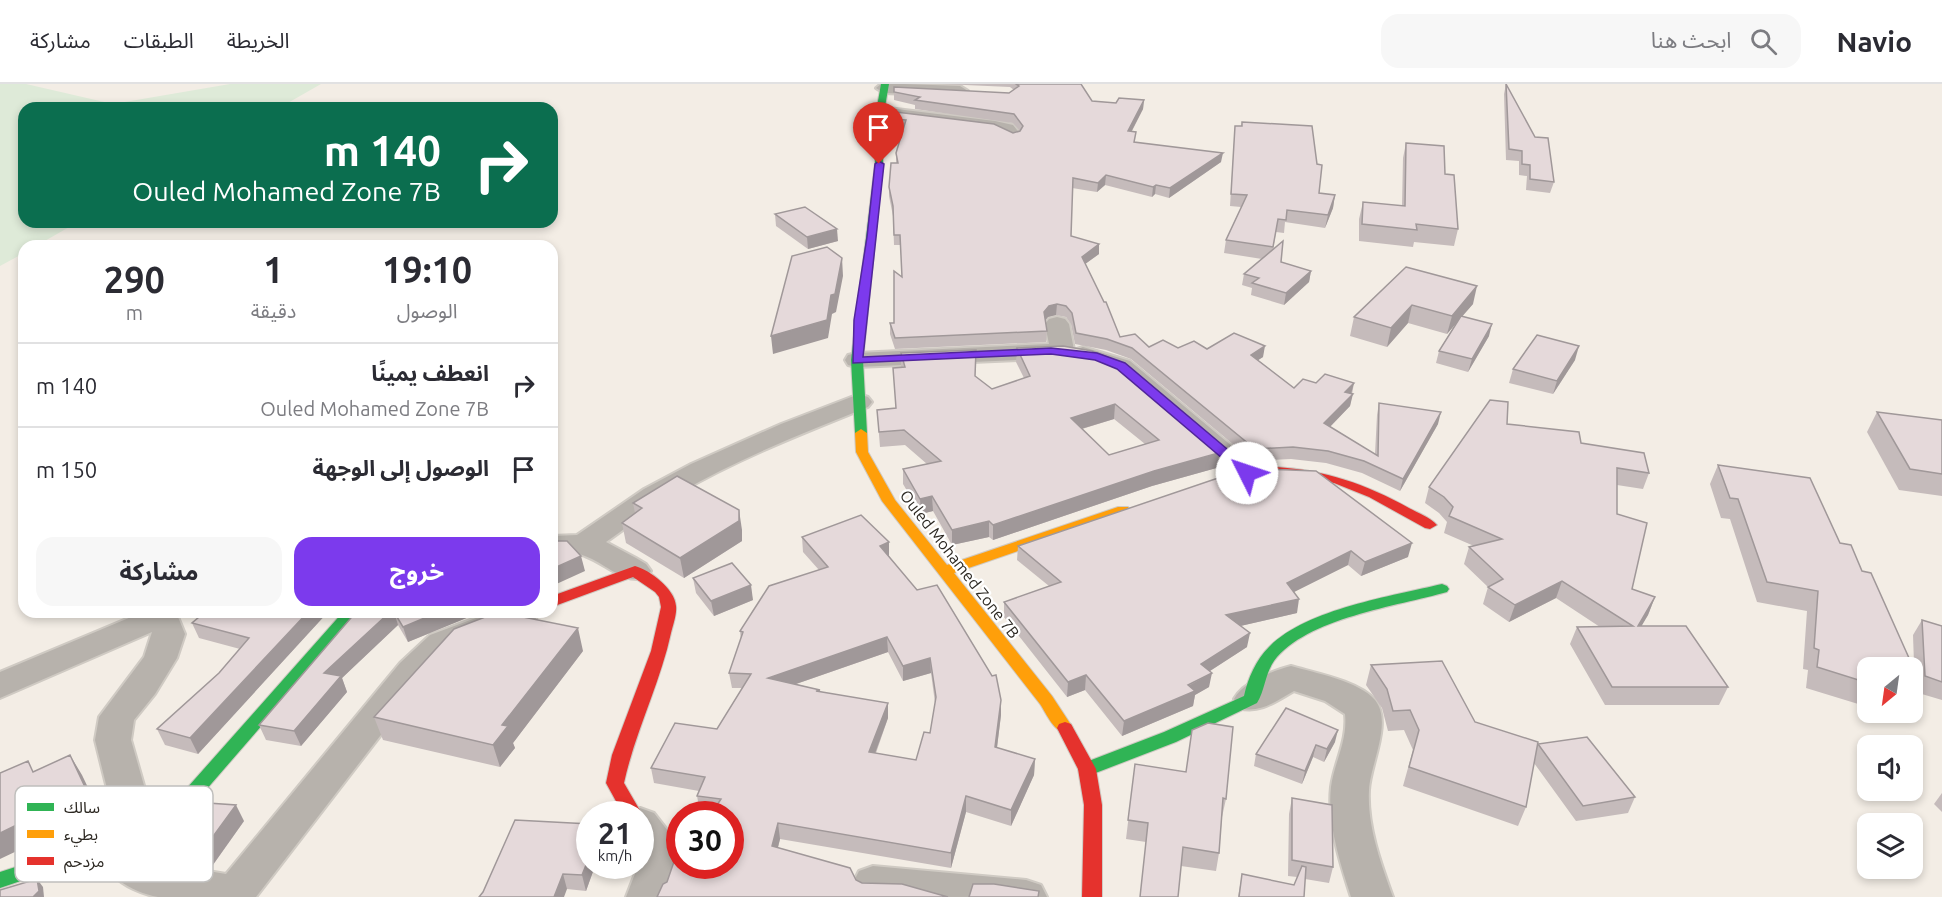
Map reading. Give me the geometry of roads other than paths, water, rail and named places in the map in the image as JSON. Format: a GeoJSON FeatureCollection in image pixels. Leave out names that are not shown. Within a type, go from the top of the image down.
{"type":"FeatureCollection","features":[{"type":"Feature","properties":{"kind":"main road","name":"Ouled Mohamed Zone 7B"},"geometry":{"type":"LineString","coordinates":[[884,86],[880,112],[877,185],[857,360],[862,452],[889,501],[1046,700],[1070,736],[1087,770],[1094,805],[1092,897]]}},
{"type":"Feature","properties":{"kind":"main road"},"geometry":{"type":"LineString","coordinates":[[1237,474],[1290,470],[1340,477],[1430,525]]}},
{"type":"Feature","properties":{"kind":"main road"},"geometry":{"type":"LineString","coordinates":[[944,571],[1133,507]]}},
{"type":"Feature","properties":{"kind":"main road"},"geometry":{"type":"LineString","coordinates":[[558,600],[635,571],[666,596],[669,607],[659,651],[621,754],[617,773],[615,783],[624,801]]}},
{"type":"Feature","properties":{"kind":"main road"},"geometry":{"type":"LineString","coordinates":[[1087,770],[1161,743],[1209,722],[1251,699],[1257,675],[1285,642],[1341,618],[1442,589]]}},
{"type":"Feature","properties":{"kind":"main road"},"geometry":{"type":"LineString","coordinates":[[199,786],[347,618]]}},
{"type":"Feature","properties":{"kind":"main road"},"geometry":{"type":"LineString","coordinates":[[0,880],[15,875]]}},
{"type":"Feature","properties":{"kind":"street"},"geometry":{"type":"LineString","coordinates":[[884,86],[976,92]]}},
{"type":"Feature","properties":{"kind":"street"},"geometry":{"type":"LineString","coordinates":[[880,112],[995,126],[1006,128],[1012,135]]}},
{"type":"Feature","properties":{"kind":"street"},"geometry":{"type":"LineString","coordinates":[[1057,324],[1062,351]]}},
{"type":"Feature","properties":{"kind":"street"},"geometry":{"type":"LineString","coordinates":[[857,360],[1062,351],[1097,357],[1121,366],[1237,474]]}},
{"type":"Feature","properties":{"kind":"street"},"geometry":{"type":"LineString","coordinates":[[584,544],[631,510],[678,482],[744,448],[859,402]]}},
{"type":"Feature","properties":{"kind":"street"},"geometry":{"type":"LineString","coordinates":[[558,545],[584,544],[617,558],[635,571]]}},
{"type":"Feature","properties":{"kind":"street"},"geometry":{"type":"LineString","coordinates":[[170,882],[234,895],[412,671],[429,654],[454,638],[508,618]]}},
{"type":"Feature","properties":{"kind":"street"},"geometry":{"type":"LineString","coordinates":[[0,686],[146,622],[157,621],[166,625],[170,637],[163,656],[117,717],[113,728],[121,786]]}},
{"type":"Feature","properties":{"kind":"street"},"geometry":{"type":"LineString","coordinates":[[1251,699],[1292,678],[1337,692],[1362,708],[1363,730],[1350,788],[1365,878],[1372,897]]}},
{"type":"Feature","properties":{"kind":"street"},"geometry":{"type":"LineString","coordinates":[[654,842],[658,847],[659,860],[654,875]]}},
{"type":"Feature","properties":{"kind":"street"},"geometry":{"type":"LineString","coordinates":[[647,897],[653,879]]}},
{"type":"Feature","properties":{"kind":"street"},"geometry":{"type":"LineString","coordinates":[[873,883],[1026,897]]}}]}
